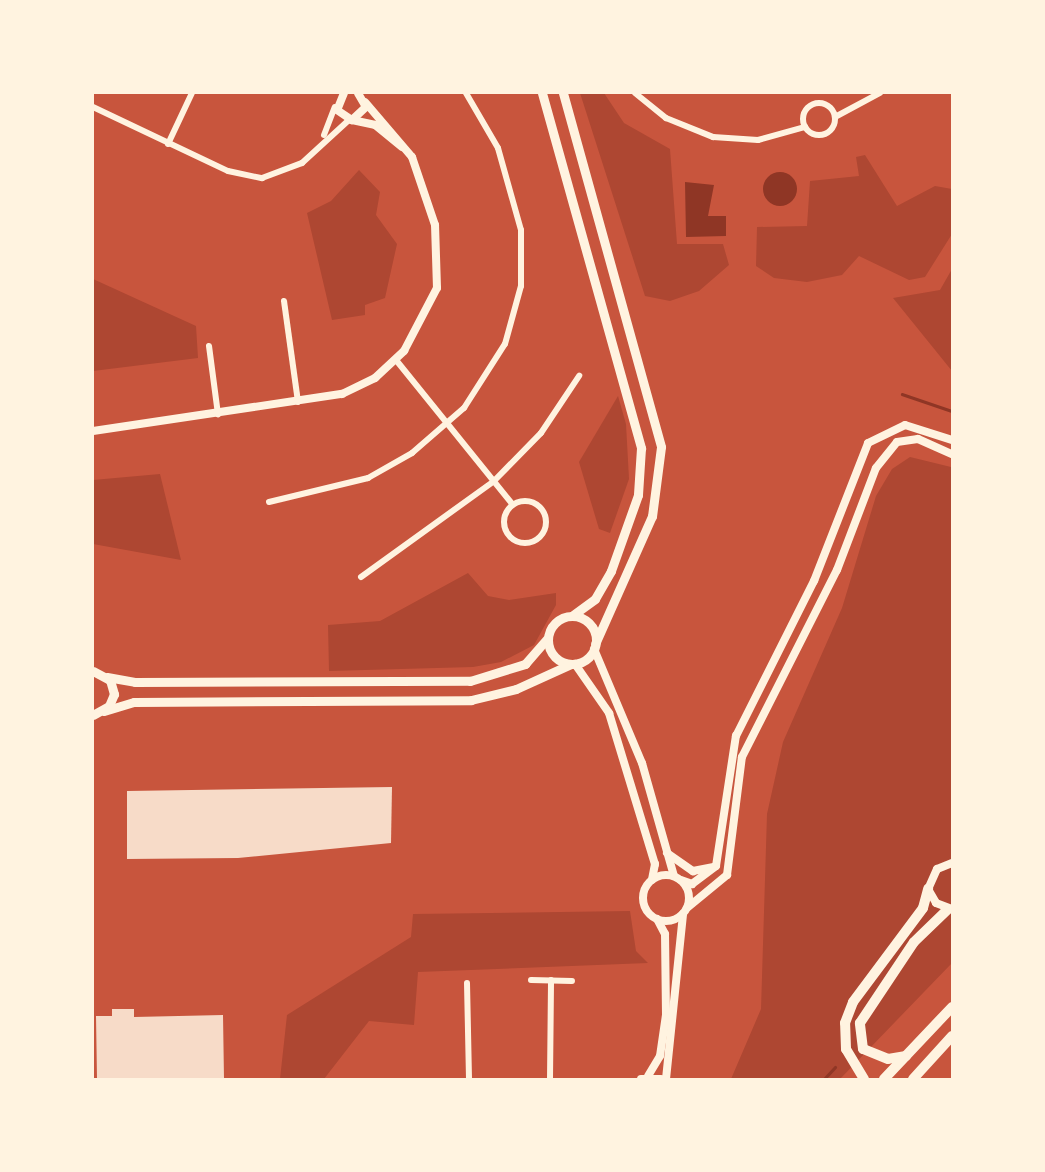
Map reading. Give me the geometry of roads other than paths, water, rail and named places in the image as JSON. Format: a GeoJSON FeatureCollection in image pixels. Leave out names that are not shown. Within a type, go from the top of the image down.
{"type":"FeatureCollection","features":[{"type":"Feature","properties":{"kind":"highway"},"geometry":{"type":"LineString","coordinates":[[864,1079],[846,1049],[845,1023],[853,1002],[923,908],[928,889]]}},
{"type":"Feature","properties":{"kind":"highway"},"geometry":{"type":"LineString","coordinates":[[906,1056],[888,1059],[863,1049],[860,1023],[914,942],[950,909]]}},
{"type":"Feature","properties":{"kind":"highway"},"geometry":{"type":"LineString","coordinates":[[884,1079],[952,1007]]}},
{"type":"Feature","properties":{"kind":"highway"},"geometry":{"type":"LineString","coordinates":[[913,1079],[952,1037]]}},
{"type":"Feature","properties":{"kind":"main road"},"geometry":{"type":"LineString","coordinates":[[93,671],[107,677],[135,682],[470,681],[525,664],[547,639],[553,624],[573,615],[595,599],[611,571],[638,495],[641,448],[542,93]]}},
{"type":"Feature","properties":{"kind":"main road"},"geometry":{"type":"LineString","coordinates":[[93,715],[134,702],[471,700],[516,690],[573,664],[595,647],[652,516],[661,447],[563,93]]}},
{"type":"Feature","properties":{"kind":"main road"},"geometry":{"type":"LineString","coordinates":[[573,615],[592,626],[595,647]]}},
{"type":"Feature","properties":{"kind":"main road"},"geometry":{"type":"LineString","coordinates":[[547,639],[553,655],[573,664]]}},
{"type":"Feature","properties":{"kind":"main road"},"geometry":{"type":"LineString","coordinates":[[104,711],[114,694],[107,677]]}},
{"type":"Feature","properties":{"kind":"street"},"geometry":{"type":"LineString","coordinates":[[168,144],[192,93]]}},
{"type":"Feature","properties":{"kind":"street"},"geometry":{"type":"LineString","coordinates":[[93,431],[298,402],[359,388],[396,360],[416,335],[437,288],[435,225],[415,163],[358,93]]}},
{"type":"Feature","properties":{"kind":"street"},"geometry":{"type":"LineString","coordinates":[[270,502],[368,478],[448,424],[477,393],[505,344],[523,258],[507,172],[466,93]]}},
{"type":"Feature","properties":{"kind":"street"},"geometry":{"type":"LineString","coordinates":[[635,93],[666,118],[713,137],[758,140],[805,127],[826,133],[835,117],[880,93]]}},
{"type":"Feature","properties":{"kind":"street"},"geometry":{"type":"LineString","coordinates":[[318,145],[338,98]]}},
{"type":"Feature","properties":{"kind":"street"},"geometry":{"type":"LineString","coordinates":[[338,98],[351,120],[374,125],[415,163]]}},
{"type":"Feature","properties":{"kind":"street"},"geometry":{"type":"LineString","coordinates":[[93,107],[228,171],[262,178],[302,163],[318,145],[364,112],[365,102]]}},
{"type":"Feature","properties":{"kind":"street"},"geometry":{"type":"LineString","coordinates":[[805,127],[804,111],[817,103],[835,117]]}},
{"type":"Feature","properties":{"kind":"street"},"geometry":{"type":"LineString","coordinates":[[284,301],[298,402]]}},
{"type":"Feature","properties":{"kind":"street"},"geometry":{"type":"LineString","coordinates":[[209,346],[218,414]]}},
{"type":"Feature","properties":{"kind":"street"},"geometry":{"type":"LineString","coordinates":[[396,360],[513,505]]}},
{"type":"Feature","properties":{"kind":"street"},"geometry":{"type":"LineString","coordinates":[[361,577],[494,481],[541,432],[579,376]]}},
{"type":"Feature","properties":{"kind":"street"},"geometry":{"type":"LineString","coordinates":[[652,880],[678,878],[692,884],[716,866],[736,736],[814,581],[863,452],[885,430],[905,425],[952,440]]}},
{"type":"Feature","properties":{"kind":"street"},"geometry":{"type":"LineString","coordinates":[[657,919],[685,911],[727,875],[742,757],[837,570],[876,468],[897,442],[918,439],[952,454]]}},
{"type":"Feature","properties":{"kind":"street"},"geometry":{"type":"LineString","coordinates":[[527,501],[540,507],[546,525],[539,538],[522,543],[508,535],[504,522],[513,505],[527,501]]}},
{"type":"Feature","properties":{"kind":"street"},"geometry":{"type":"LineString","coordinates":[[595,647],[642,762],[666,853],[678,878],[685,911],[663,1079],[644,1077]]}},
{"type":"Feature","properties":{"kind":"street"},"geometry":{"type":"LineString","coordinates":[[573,664],[617,734],[655,864],[643,901],[665,934],[666,1014],[660,1056],[644,1077]]}},
{"type":"Feature","properties":{"kind":"street"},"geometry":{"type":"LineString","coordinates":[[666,853],[693,871],[716,866]]}},
{"type":"Feature","properties":{"kind":"street"},"geometry":{"type":"LineString","coordinates":[[950,909],[928,889],[932,874],[952,863]]}},
{"type":"Feature","properties":{"kind":"street"},"geometry":{"type":"LineString","coordinates":[[531,980],[572,981]]}},
{"type":"Feature","properties":{"kind":"street"},"geometry":{"type":"LineString","coordinates":[[550,1079],[551,981]]}},
{"type":"Feature","properties":{"kind":"street"},"geometry":{"type":"LineString","coordinates":[[467,983],[469,1079]]}},
{"type":"Feature","properties":{"kind":"waterway"},"geometry":{"type":"LineString","coordinates":[[902,394],[952,411]]}},
{"type":"Feature","properties":{"kind":"waterway"},"geometry":{"type":"LineString","coordinates":[[824,1079],[835,1067]]}}]}
